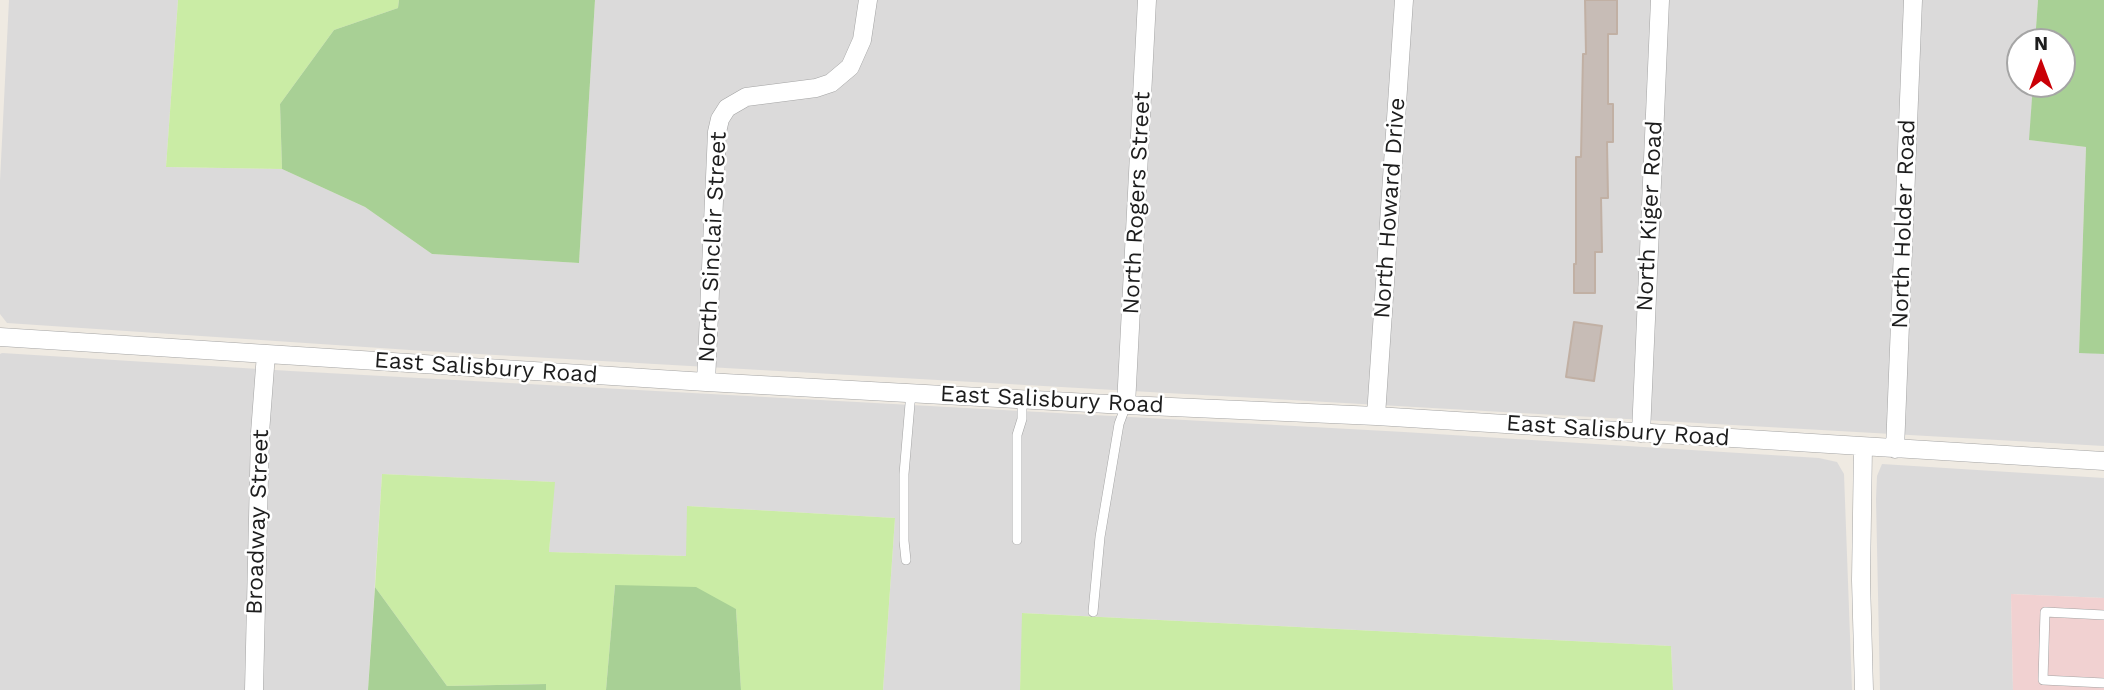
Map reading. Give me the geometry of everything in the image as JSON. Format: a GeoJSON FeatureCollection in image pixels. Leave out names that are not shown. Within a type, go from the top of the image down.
{"type":"FeatureCollection","features":[{"type":"Feature","properties":{"kind":"street","name":"North Sinclair Street"},"geometry":{"type":"LineString","coordinates":[[706,382],[717,132],[720,119],[727,108],[746,97],[817,88],[831,83],[849,67],[854,58],[862,40],[868,0]]}},
{"type":"Feature","properties":{"kind":"street","name":"North Rogers Street"},"geometry":{"type":"LineString","coordinates":[[1126,405],[1147,0]]}},
{"type":"Feature","properties":{"kind":"street","name":"North Howard Drive"},"geometry":{"type":"LineString","coordinates":[[1376,416],[1404,0]]}},
{"type":"Feature","properties":{"kind":"street","name":"North Kiger Road"},"geometry":{"type":"LineString","coordinates":[[1641,433],[1660,0]]}},
{"type":"Feature","properties":{"kind":"street","name":"North Holder Road"},"geometry":{"type":"LineString","coordinates":[[1895,449],[1913,0]]}},
{"type":"Feature","properties":{"kind":"street","name":"East Salisbury Road"},"geometry":{"type":"LineString","coordinates":[[0,337],[706,382],[1376,416],[2104,461]]}},
{"type":"Feature","properties":{"kind":"street","name":"Broadway Street"},"geometry":{"type":"LineString","coordinates":[[254,690],[260,433],[266,354]]}},
{"type":"Feature","properties":{"kind":"street"},"geometry":{"type":"LineString","coordinates":[[1863,447],[1861,580],[1864,690]]}},
{"type":"Feature","properties":{"kind":"lane"},"geometry":{"type":"LineString","coordinates":[[906,560],[904,474],[911,392]]}},
{"type":"Feature","properties":{"kind":"lane"},"geometry":{"type":"LineString","coordinates":[[1017,540],[1017,435],[1023,419],[1022,399]]}},
{"type":"Feature","properties":{"kind":"lane"},"geometry":{"type":"LineString","coordinates":[[1093,612],[1100,537],[1119,424],[1126,405]]}},
{"type":"Feature","properties":{"kind":"lane"},"geometry":{"type":"LineString","coordinates":[[2104,615],[2045,612],[2043,680],[2104,683]]}},
{"type":"Feature","properties":{"kind":"shaded area"},"geometry":{"type":"Polygon","coordinates":[[[9,0],[178,0],[166,167],[282,169],[365,207],[432,254],[579,263],[595,0],[2038,0],[2036,28],[2006,28],[2006,98],[2032,98],[2030,140],[2086,147],[2079,352],[2104,354],[2104,446],[425,351],[7,323],[0,314],[0,181],[9,0]]]}},
{"type":"Feature","properties":{"kind":"shaded area"},"geometry":{"type":"Polygon","coordinates":[[[2,353],[1819,458],[1837,462],[1844,474],[1852,690],[1673,690],[1671,646],[1023,613],[1020,690],[883,690],[895,518],[687,506],[687,556],[549,552],[554,482],[382,474],[368,690],[0,690],[2,353]]]}},
{"type":"Feature","properties":{"kind":"shaded area"},"geometry":{"type":"Polygon","coordinates":[[[1882,464],[2104,478],[2104,598],[2011,594],[2013,690],[1880,690],[1876,499],[1877,476],[1882,464]]]}},
{"type":"Feature","properties":{"kind":"shaded area"},"geometry":{"type":"Polygon","coordinates":[[[2011,594],[2104,598],[2104,690],[2013,690],[2011,594]]]}},
{"type":"Feature","properties":{"kind":"green space"},"geometry":{"type":"Polygon","coordinates":[[[178,0],[399,0],[398,8],[334,30],[280,104],[282,169],[166,167],[178,0]]]}},
{"type":"Feature","properties":{"kind":"green space"},"geometry":{"type":"Polygon","coordinates":[[[399,0],[595,0],[579,263],[432,254],[365,207],[282,169],[280,104],[334,30],[398,8],[399,0]]]}},
{"type":"Feature","properties":{"kind":"green space"},"geometry":{"type":"Polygon","coordinates":[[[2038,0],[2104,0],[2104,354],[2079,353],[2086,147],[2029,140],[2032,98],[2076,98],[2076,28],[2036,28],[2038,0]]]}},
{"type":"Feature","properties":{"kind":"green space"},"geometry":{"type":"Polygon","coordinates":[[[382,474],[555,482],[549,552],[686,556],[687,506],[895,518],[883,690],[741,690],[736,609],[615,585],[606,690],[546,690],[546,684],[447,686],[375,587],[382,474]]]}},
{"type":"Feature","properties":{"kind":"green space"},"geometry":{"type":"Polygon","coordinates":[[[615,585],[696,587],[736,609],[741,690],[606,690],[615,585]]]}},
{"type":"Feature","properties":{"kind":"green space"},"geometry":{"type":"Polygon","coordinates":[[[375,587],[447,686],[546,684],[546,690],[368,690],[375,587]]]}},
{"type":"Feature","properties":{"kind":"green space"},"geometry":{"type":"Polygon","coordinates":[[[1022,613],[1671,646],[1673,690],[1020,690],[1022,613]]]}},
{"type":"Feature","properties":{"kind":"building"},"geometry":{"type":"Polygon","coordinates":[[[1585,0],[1617,0],[1617,34],[1608,34],[1608,104],[1613,104],[1613,142],[1607,142],[1608,198],[1601,198],[1602,252],[1595,252],[1595,293],[1574,293],[1576,157],[1581,157],[1583,54],[1586,54],[1585,0]]]}},
{"type":"Feature","properties":{"kind":"building"},"geometry":{"type":"Polygon","coordinates":[[[1574,322],[1602,326],[1594,381],[1566,377],[1574,322]]]}}]}
